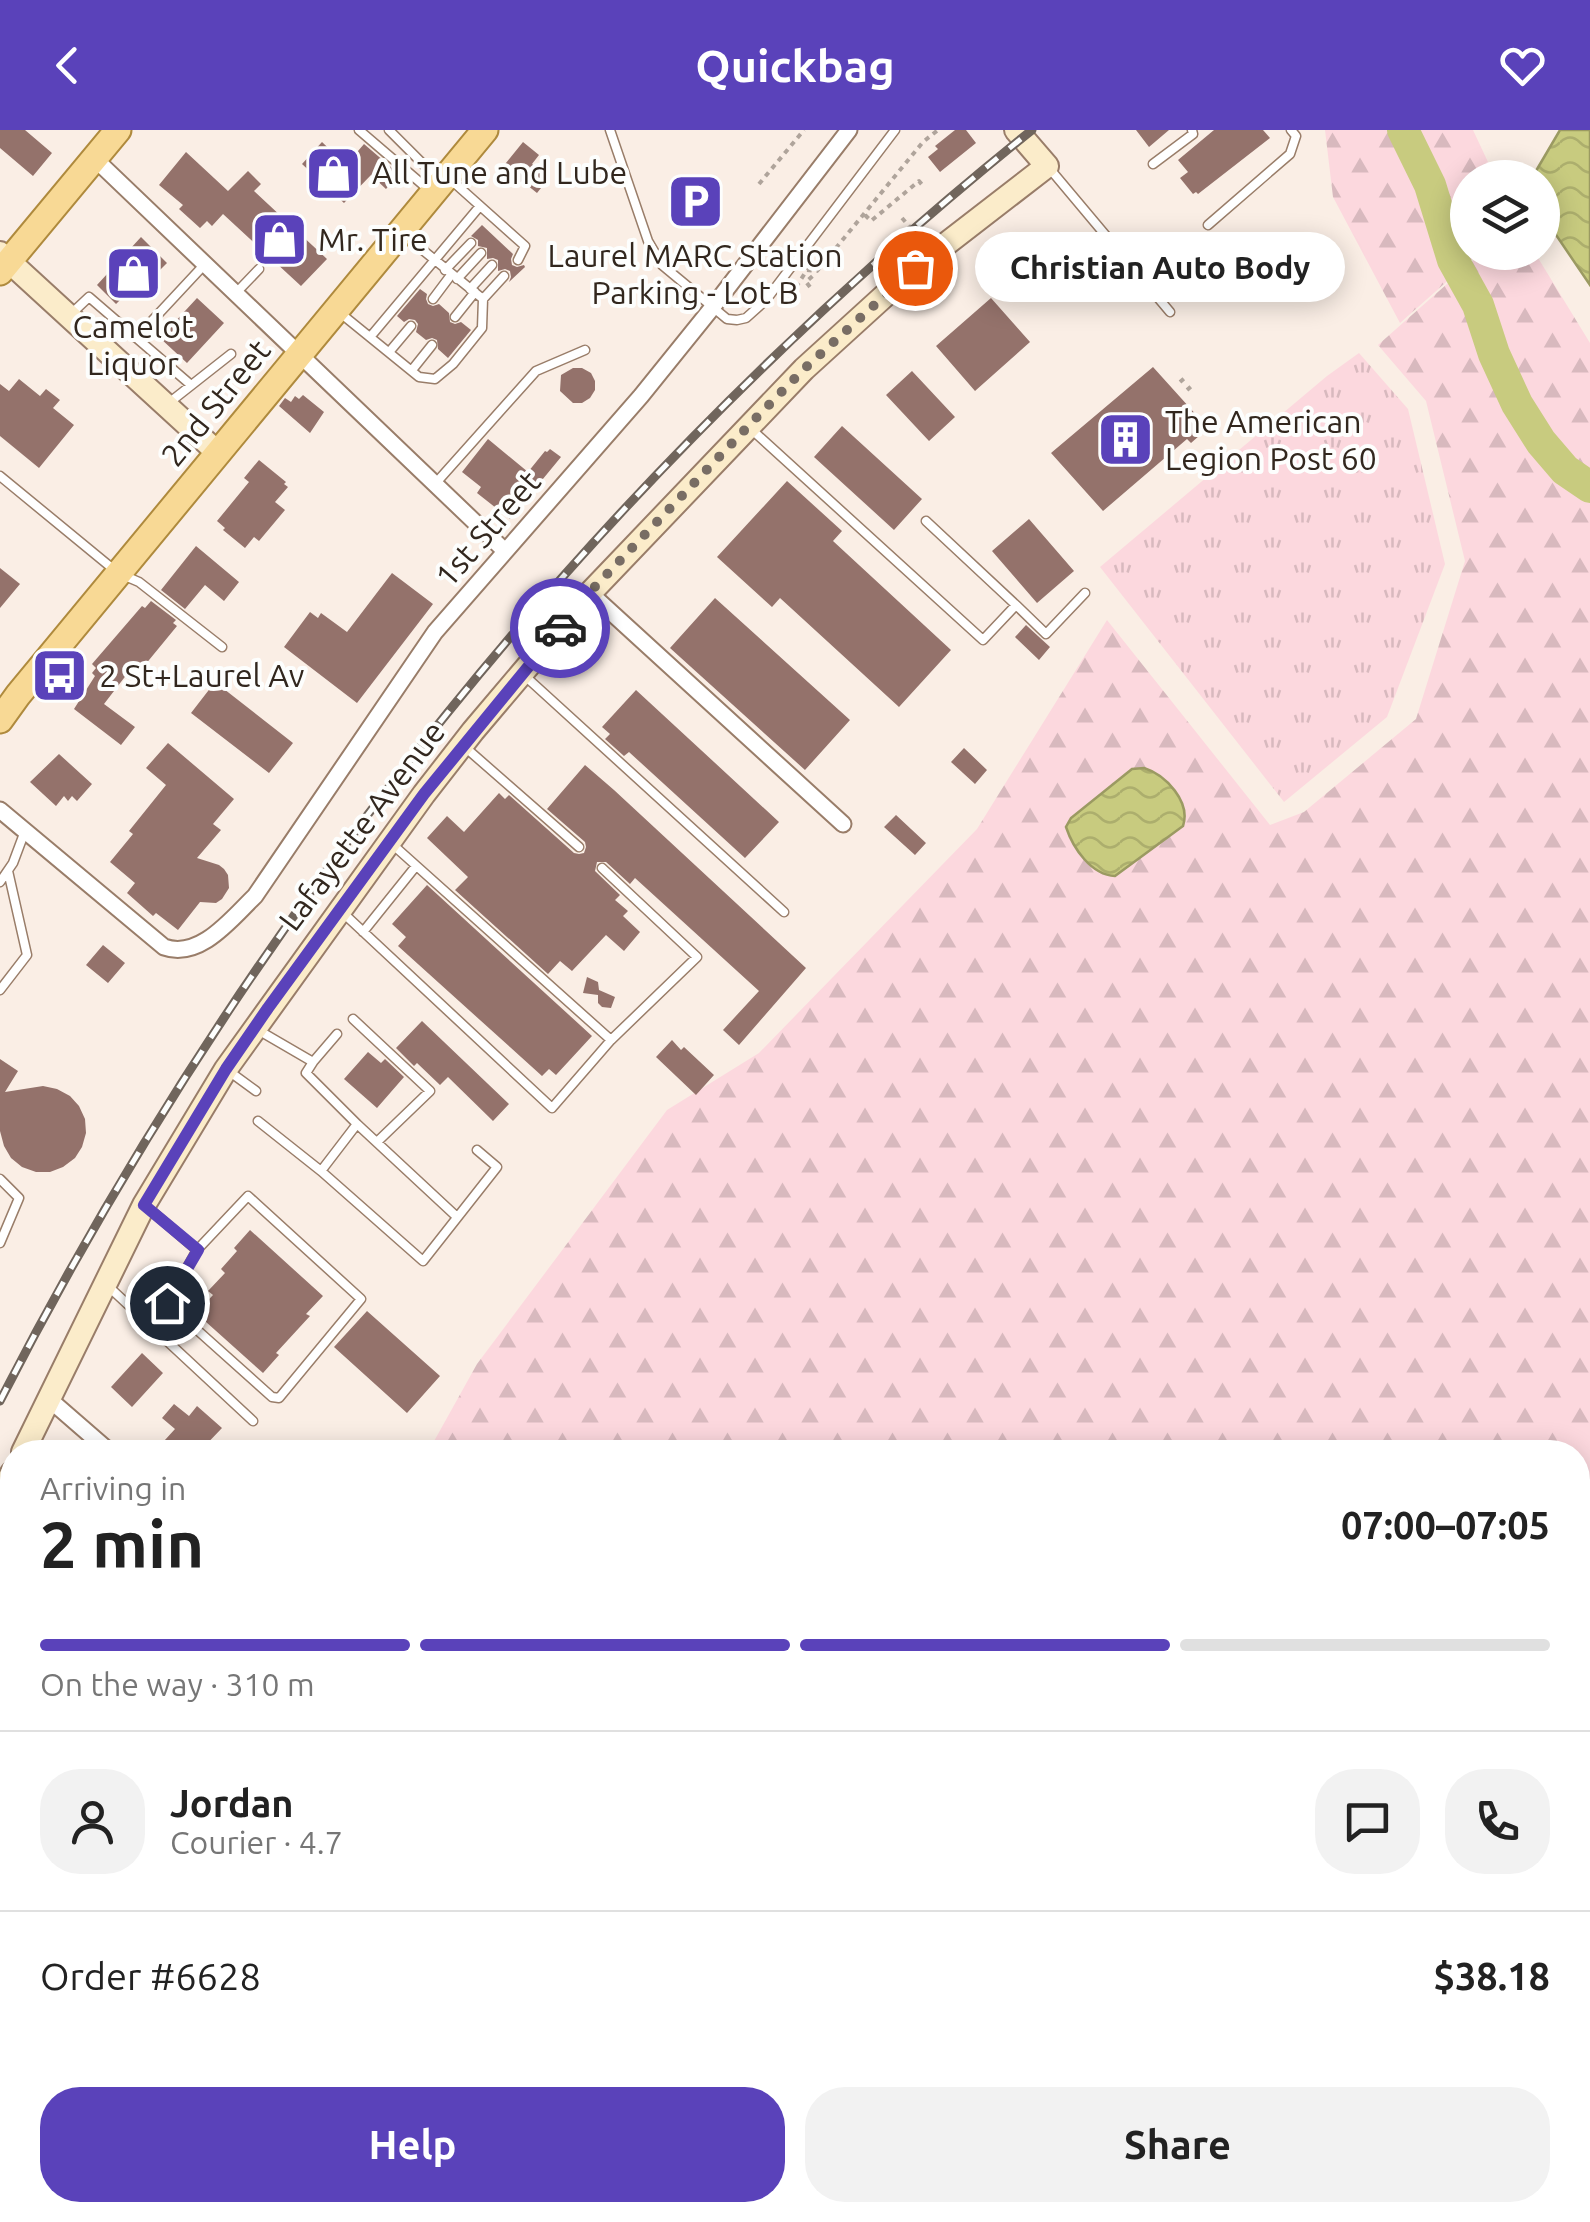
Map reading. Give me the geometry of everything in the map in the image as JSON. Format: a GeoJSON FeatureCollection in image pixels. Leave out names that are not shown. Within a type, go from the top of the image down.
{"type":"FeatureCollection","features":[{"type":"Feature","properties":{"kind":"main road"},"geometry":{"type":"LineString","coordinates":[[3,262],[118,130]]}},
{"type":"Feature","properties":{"kind":"main road","name":"2nd Street"},"geometry":{"type":"LineString","coordinates":[[0,720],[485,130]]}},
{"type":"Feature","properties":{"kind":"street","name":"1st Street"},"geometry":{"type":"LineString","coordinates":[[25,831],[168,949],[198,945],[224,926],[256,896],[435,632],[641,396],[849,130]]}},
{"type":"Feature","properties":{"kind":"street"},"geometry":{"type":"LineString","coordinates":[[1016,130],[1047,166]]}},
{"type":"Feature","properties":{"kind":"street"},"geometry":{"type":"LineString","coordinates":[[94,158],[505,550]]}},
{"type":"Feature","properties":{"kind":"street","name":"Lafayette Avenue"},"geometry":{"type":"LineString","coordinates":[[28,1440],[144,1205],[226,1069],[462,745],[590,592],[804,369],[915,268],[1047,166]]}},
{"type":"Feature","properties":{"kind":"street"},"geometry":{"type":"LineString","coordinates":[[3,262],[70,315],[217,452]]}},
{"type":"Feature","properties":{"kind":"street"},"geometry":{"type":"LineString","coordinates":[[590,592],[843,824]]}},
{"type":"Feature","properties":{"kind":"street"},"geometry":{"type":"LineString","coordinates":[[0,810],[25,831]]}},
{"type":"Feature","properties":{"kind":"street"},"geometry":{"type":"LineString","coordinates":[[49,1399],[96,1440]]}},
{"type":"Feature","properties":{"kind":"lane"},"geometry":{"type":"LineString","coordinates":[[359,130],[480,206],[525,246],[518,260]]}},
{"type":"Feature","properties":{"kind":"lane"},"geometry":{"type":"LineString","coordinates":[[389,130],[440,184]]}},
{"type":"Feature","properties":{"kind":"lane"},"geometry":{"type":"LineString","coordinates":[[610,132],[648,241],[662,264],[712,308],[727,319],[736,320],[756,310],[894,130]]}},
{"type":"Feature","properties":{"kind":"lane"},"geometry":{"type":"LineString","coordinates":[[1153,164],[1193,134],[1192,130]]}},
{"type":"Feature","properties":{"kind":"lane"},"geometry":{"type":"LineString","coordinates":[[1208,224],[1290,154],[1296,136],[1291,130]]}},
{"type":"Feature","properties":{"kind":"lane"},"geometry":{"type":"LineString","coordinates":[[1047,166],[1170,312]]}},
{"type":"Feature","properties":{"kind":"lane"},"geometry":{"type":"LineString","coordinates":[[371,336],[480,206]]}},
{"type":"Feature","properties":{"kind":"lane"},"geometry":{"type":"LineString","coordinates":[[485,228],[494,218]]}},
{"type":"Feature","properties":{"kind":"lane"},"geometry":{"type":"LineString","coordinates":[[496,238],[504,227]]}},
{"type":"Feature","properties":{"kind":"lane"},"geometry":{"type":"LineString","coordinates":[[336,309],[419,377],[435,380],[453,364],[482,328],[476,294],[400,232]]}},
{"type":"Feature","properties":{"kind":"lane"},"geometry":{"type":"LineString","coordinates":[[506,248],[515,238]]}},
{"type":"Feature","properties":{"kind":"lane"},"geometry":{"type":"LineString","coordinates":[[433,299],[471,243]]}},
{"type":"Feature","properties":{"kind":"lane"},"geometry":{"type":"LineString","coordinates":[[451,275],[481,254]]}},
{"type":"Feature","properties":{"kind":"lane"},"geometry":{"type":"LineString","coordinates":[[136,338],[204,264]]}},
{"type":"Feature","properties":{"kind":"lane"},"geometry":{"type":"LineString","coordinates":[[456,318],[476,294],[492,264]]}},
{"type":"Feature","properties":{"kind":"lane"},"geometry":{"type":"LineString","coordinates":[[235,294],[259,269]]}},
{"type":"Feature","properties":{"kind":"lane"},"geometry":{"type":"LineString","coordinates":[[476,294],[504,276]]}},
{"type":"Feature","properties":{"kind":"lane"},"geometry":{"type":"LineString","coordinates":[[70,315],[89,297],[192,385]]}},
{"type":"Feature","properties":{"kind":"lane"},"geometry":{"type":"LineString","coordinates":[[390,352],[410,326]]}},
{"type":"Feature","properties":{"kind":"lane"},"geometry":{"type":"LineString","coordinates":[[412,370],[432,344]]}},
{"type":"Feature","properties":{"kind":"lane"},"geometry":{"type":"LineString","coordinates":[[435,484],[536,371],[585,350]]}},
{"type":"Feature","properties":{"kind":"lane"},"geometry":{"type":"LineString","coordinates":[[166,405],[231,354]]}},
{"type":"Feature","properties":{"kind":"lane"},"geometry":{"type":"LineString","coordinates":[[748,426],[983,640],[1016,605]]}},
{"type":"Feature","properties":{"kind":"lane"},"geometry":{"type":"LineString","coordinates":[[0,476],[118,573],[139,582],[222,647]]}},
{"type":"Feature","properties":{"kind":"lane"},"geometry":{"type":"LineString","coordinates":[[926,521],[1046,634],[1085,593]]}},
{"type":"Feature","properties":{"kind":"lane"},"geometry":{"type":"LineString","coordinates":[[522,672],[784,912]]}},
{"type":"Feature","properties":{"kind":"lane"},"geometry":{"type":"LineString","coordinates":[[462,745],[580,847]]}},
{"type":"Feature","properties":{"kind":"lane"},"geometry":{"type":"LineString","coordinates":[[0,882],[20,850],[25,831]]}},
{"type":"Feature","properties":{"kind":"lane"},"geometry":{"type":"LineString","coordinates":[[389,842],[610,1040]]}},
{"type":"Feature","properties":{"kind":"lane"},"geometry":{"type":"LineString","coordinates":[[363,932],[416,866]]}},
{"type":"Feature","properties":{"kind":"lane"},"geometry":{"type":"LineString","coordinates":[[340,910],[552,1108],[610,1040],[697,958],[602,868]]}},
{"type":"Feature","properties":{"kind":"lane"},"geometry":{"type":"LineString","coordinates":[[0,990],[26,955],[8,872]]}},
{"type":"Feature","properties":{"kind":"lane"},"geometry":{"type":"LineString","coordinates":[[353,1019],[430,1092],[377,1142]]}},
{"type":"Feature","properties":{"kind":"lane"},"geometry":{"type":"LineString","coordinates":[[254,1028],[314,1062]]}},
{"type":"Feature","properties":{"kind":"lane"},"geometry":{"type":"LineString","coordinates":[[337,1034],[306,1073],[457,1217]]}},
{"type":"Feature","properties":{"kind":"lane"},"geometry":{"type":"LineString","coordinates":[[226,1069],[256,1092]]}},
{"type":"Feature","properties":{"kind":"lane"},"geometry":{"type":"LineString","coordinates":[[258,1122],[321,1170],[423,1261],[497,1167],[477,1150]]}},
{"type":"Feature","properties":{"kind":"lane"},"geometry":{"type":"LineString","coordinates":[[321,1170],[357,1124]]}},
{"type":"Feature","properties":{"kind":"lane"},"geometry":{"type":"LineString","coordinates":[[0,1180],[19,1198],[0,1243]]}},
{"type":"Feature","properties":{"kind":"lane"},"geometry":{"type":"LineString","coordinates":[[248,1196],[360,1299],[279,1398],[272,1396],[167,1303],[198,1250],[248,1196]]}},
{"type":"Feature","properties":{"kind":"lane"},"geometry":{"type":"LineString","coordinates":[[144,1205],[198,1250]]}},
{"type":"Feature","properties":{"kind":"lane"},"geometry":{"type":"LineString","coordinates":[[106,1284],[253,1421]]}},
{"type":"Feature","properties":{"kind":"path"},"geometry":{"type":"LineString","coordinates":[[759,184],[804,130]]}},
{"type":"Feature","properties":{"kind":"path"},"geometry":{"type":"LineString","coordinates":[[810,287],[806,282],[922,142],[938,130]]}},
{"type":"Feature","properties":{"kind":"path"},"geometry":{"type":"LineString","coordinates":[[864,215],[872,221],[919,181],[924,187]]}},
{"type":"Feature","properties":{"kind":"path"},"geometry":{"type":"LineString","coordinates":[[902,218],[916,234]]}},
{"type":"Feature","properties":{"kind":"path"},"geometry":{"type":"LineString","coordinates":[[796,288],[807,270],[817,271]]}},
{"type":"Feature","properties":{"kind":"path"},"geometry":{"type":"LineString","coordinates":[[1180,382],[1187,376]]}},
{"type":"Feature","properties":{"kind":"path"},"geometry":{"type":"LineString","coordinates":[[1187,390],[1194,384]]}},
{"type":"Feature","properties":{"kind":"green space"},"geometry":{"type":"Polygon","coordinates":[[[1325,130],[1473,130],[1487,160],[1450,160],[1450,270],[1460,270],[1400,323],[1333,197],[1325,130]]]}},
{"type":"Feature","properties":{"kind":"green space"},"geometry":{"type":"Polygon","coordinates":[[[1463,270],[1545,270],[1590,343],[1590,1440],[435,1440],[477,1364],[667,1110],[759,1053],[977,829],[1107,620],[1270,825],[1304,812],[1416,719],[1465,561],[1426,401],[1378,345],[1463,270]]]}},
{"type":"Feature","properties":{"kind":"green space"},"geometry":{"type":"Polygon","coordinates":[[[1359,353],[1408,409],[1445,564],[1387,717],[1284,802],[1100,567],[1359,353]]]}},
{"type":"Feature","properties":{"kind":"water"},"geometry":{"type":"Polygon","coordinates":[[[1560,130],[1590,130],[1590,285],[1560,241],[1560,160],[1542,160],[1560,130]]]}},
{"type":"Feature","properties":{"kind":"water"},"geometry":{"type":"Polygon","coordinates":[[[1144,768],[1175,791],[1183,808],[1183,826],[1115,876],[1098,871],[1084,859],[1066,827],[1071,818],[1132,769],[1144,768]]]}},
{"type":"Feature","properties":{"kind":"building"},"geometry":{"type":"Polygon","coordinates":[[[0,130],[25,130],[52,153],[33,176],[0,148],[0,130]]]}},
{"type":"Feature","properties":{"kind":"building"},"geometry":{"type":"Polygon","coordinates":[[[955,130],[966,130],[976,143],[940,172],[928,157],[955,130]]]}},
{"type":"Feature","properties":{"kind":"building"},"geometry":{"type":"Polygon","coordinates":[[[1136,130],[1169,130],[1149,147],[1136,130]]]}},
{"type":"Feature","properties":{"kind":"building"},"geometry":{"type":"Polygon","coordinates":[[[1214,130],[1263,130],[1270,138],[1193,194],[1180,178],[1188,172],[1178,160],[1214,130]]]}},
{"type":"Feature","properties":{"kind":"building","name":"All Tune and Lube"},"geometry":{"type":"Polygon","coordinates":[[[322,142],[346,165],[364,144],[399,174],[386,189],[371,175],[344,203],[302,164],[322,142]]]}},
{"type":"Feature","properties":{"kind":"building"},"geometry":{"type":"Polygon","coordinates":[[[523,142],[539,155],[532,164],[549,178],[537,193],[522,181],[513,187],[497,174],[523,142]]]}},
{"type":"Feature","properties":{"kind":"building"},"geometry":{"type":"Polygon","coordinates":[[[186,152],[228,191],[248,171],[261,184],[254,191],[327,259],[301,286],[223,214],[212,226],[207,221],[200,228],[179,209],[183,205],[159,185],[186,152]]]}},
{"type":"Feature","properties":{"kind":"building"},"geometry":{"type":"Polygon","coordinates":[[[482,225],[513,254],[512,265],[525,267],[509,282],[510,271],[498,271],[498,260],[487,259],[487,248],[478,246],[478,240],[471,236],[482,225]]]}},
{"type":"Feature","properties":{"kind":"building","name":"Camelot Liquor"},"geometry":{"type":"Polygon","coordinates":[[[141,237],[167,263],[135,295],[130,290],[116,304],[97,285],[141,237]]]}},
{"type":"Feature","properties":{"kind":"building"},"geometry":{"type":"Polygon","coordinates":[[[420,289],[427,294],[428,304],[439,304],[449,313],[450,322],[461,322],[471,330],[448,358],[438,349],[437,340],[426,340],[416,332],[415,320],[404,322],[397,316],[420,289]]]}},
{"type":"Feature","properties":{"kind":"building"},"geometry":{"type":"Polygon","coordinates":[[[197,298],[224,323],[187,363],[160,338],[197,298]]]}},
{"type":"Feature","properties":{"kind":"building"},"geometry":{"type":"Polygon","coordinates":[[[991,298],[1030,342],[975,391],[936,346],[991,298]]]}},
{"type":"Feature","properties":{"kind":"building","name":"The American Legion Post 60"},"geometry":{"type":"Polygon","coordinates":[[[1153,367],[1208,428],[1191,443],[1187,439],[1103,511],[1051,453],[1153,367]]]}},
{"type":"Feature","properties":{"kind":"building"},"geometry":{"type":"Polygon","coordinates":[[[573,368],[591,373],[595,381],[595,390],[582,403],[573,403],[560,391],[561,375],[573,368]]]}},
{"type":"Feature","properties":{"kind":"building"},"geometry":{"type":"Polygon","coordinates":[[[912,371],[955,417],[929,441],[886,395],[912,371]]]}},
{"type":"Feature","properties":{"kind":"building"},"geometry":{"type":"Polygon","coordinates":[[[19,379],[40,396],[46,389],[60,400],[53,408],[74,425],[39,468],[0,436],[0,384],[9,391],[19,379]]]}},
{"type":"Feature","properties":{"kind":"building"},"geometry":{"type":"Polygon","coordinates":[[[303,395],[324,412],[310,433],[279,406],[285,398],[291,402],[295,396],[299,399],[303,395]]]}},
{"type":"Feature","properties":{"kind":"building"},"geometry":{"type":"Polygon","coordinates":[[[842,426],[922,499],[894,530],[814,457],[842,426]]]}},
{"type":"Feature","properties":{"kind":"building"},"geometry":{"type":"Polygon","coordinates":[[[488,439],[528,472],[545,451],[550,449],[561,457],[510,519],[477,493],[481,487],[462,472],[488,439]]]}},
{"type":"Feature","properties":{"kind":"building"},"geometry":{"type":"Polygon","coordinates":[[[259,460],[286,482],[288,487],[275,502],[285,510],[259,541],[254,537],[245,548],[217,521],[249,482],[244,478],[259,460]]]}},
{"type":"Feature","properties":{"kind":"building"},"geometry":{"type":"Polygon","coordinates":[[[787,481],[842,531],[833,541],[951,650],[899,707],[780,598],[772,607],[717,557],[787,481]]]}},
{"type":"Feature","properties":{"kind":"building"},"geometry":{"type":"Polygon","coordinates":[[[1029,519],[1074,571],[1037,603],[992,551],[1029,519]]]}},
{"type":"Feature","properties":{"kind":"building"},"geometry":{"type":"Polygon","coordinates":[[[196,546],[239,582],[224,601],[205,585],[185,609],[161,590],[196,546]]]}},
{"type":"Feature","properties":{"kind":"building"},"geometry":{"type":"Polygon","coordinates":[[[0,568],[20,584],[0,608],[0,568]]]}},
{"type":"Feature","properties":{"kind":"building"},"geometry":{"type":"Polygon","coordinates":[[[392,573],[433,604],[357,703],[284,647],[310,612],[318,618],[321,613],[347,632],[392,573]]]}},
{"type":"Feature","properties":{"kind":"building"},"geometry":{"type":"Polygon","coordinates":[[[715,598],[850,720],[805,770],[670,648],[715,598]]]}},
{"type":"Feature","properties":{"kind":"building"},"geometry":{"type":"Polygon","coordinates":[[[151,601],[176,620],[173,623],[177,626],[140,671],[134,665],[104,704],[135,727],[121,745],[74,709],[95,676],[92,664],[142,606],[145,608],[151,601]]]}},
{"type":"Feature","properties":{"kind":"building"},"geometry":{"type":"Polygon","coordinates":[[[1026,625],[1050,647],[1039,660],[1015,637],[1026,625]]]}},
{"type":"Feature","properties":{"kind":"building"},"geometry":{"type":"Polygon","coordinates":[[[215,682],[293,743],[269,773],[191,713],[215,682]]]}},
{"type":"Feature","properties":{"kind":"building"},"geometry":{"type":"Polygon","coordinates":[[[636,690],[779,822],[745,858],[629,752],[624,756],[605,739],[610,734],[602,727],[636,690]]]}},
{"type":"Feature","properties":{"kind":"building"},"geometry":{"type":"Polygon","coordinates":[[[168,743],[234,799],[213,824],[221,830],[197,858],[224,869],[229,888],[216,903],[200,902],[178,930],[156,913],[153,916],[127,893],[135,883],[110,862],[166,785],[146,768],[168,743]]]}},
{"type":"Feature","properties":{"kind":"building"},"geometry":{"type":"Polygon","coordinates":[[[964,748],[987,770],[975,784],[951,762],[964,748]]]}},
{"type":"Feature","properties":{"kind":"building"},"geometry":{"type":"Polygon","coordinates":[[[59,754],[92,784],[77,801],[72,796],[68,801],[64,796],[56,806],[30,782],[59,754]]]}},
{"type":"Feature","properties":{"kind":"building"},"geometry":{"type":"Polygon","coordinates":[[[585,765],[806,968],[739,1045],[723,1030],[759,991],[635,878],[630,884],[606,862],[597,862],[595,871],[620,895],[615,900],[628,911],[623,916],[640,932],[624,951],[606,935],[572,971],[560,961],[548,974],[455,890],[468,877],[427,838],[447,816],[464,832],[499,793],[505,799],[509,795],[574,853],[584,853],[585,842],[547,809],[585,765]]]}},
{"type":"Feature","properties":{"kind":"building"},"geometry":{"type":"Polygon","coordinates":[[[896,815],[926,843],[915,855],[884,827],[896,815]]]}},
{"type":"Feature","properties":{"kind":"building"},"geometry":{"type":"Polygon","coordinates":[[[427,885],[592,1036],[556,1075],[549,1069],[542,1076],[398,946],[406,937],[392,924],[427,885]]]}},
{"type":"Feature","properties":{"kind":"building"},"geometry":{"type":"Polygon","coordinates":[[[103,945],[125,963],[108,983],[86,965],[103,945]]]}},
{"type":"Feature","properties":{"kind":"building"},"geometry":{"type":"Polygon","coordinates":[[[587,977],[598,982],[599,990],[615,997],[611,1008],[598,1003],[598,995],[583,993],[587,977]]]}},
{"type":"Feature","properties":{"kind":"building"},"geometry":{"type":"Polygon","coordinates":[[[422,1021],[509,1104],[493,1121],[448,1077],[440,1085],[396,1048],[422,1021]]]}},
{"type":"Feature","properties":{"kind":"building"},"geometry":{"type":"Polygon","coordinates":[[[672,1040],[714,1075],[696,1095],[656,1057],[672,1040]]]}},
{"type":"Feature","properties":{"kind":"building"},"geometry":{"type":"Polygon","coordinates":[[[368,1052],[381,1063],[385,1059],[404,1077],[377,1108],[344,1079],[368,1052]]]}},
{"type":"Feature","properties":{"kind":"building"},"geometry":{"type":"Polygon","coordinates":[[[0,1059],[18,1071],[5,1092],[43,1086],[70,1096],[79,1106],[86,1133],[75,1158],[63,1167],[36,1172],[22,1167],[4,1146],[0,1131],[0,1059]]]}},
{"type":"Feature","properties":{"kind":"building"},"geometry":{"type":"Polygon","coordinates":[[[250,1230],[323,1296],[263,1373],[196,1313],[213,1295],[208,1291],[225,1273],[221,1269],[250,1230]]]}},
{"type":"Feature","properties":{"kind":"building"},"geometry":{"type":"Polygon","coordinates":[[[367,1311],[440,1376],[407,1413],[334,1347],[367,1311]]]}},
{"type":"Feature","properties":{"kind":"building"},"geometry":{"type":"Polygon","coordinates":[[[142,1353],[163,1373],[132,1407],[111,1387],[142,1353]]]}},
{"type":"Feature","properties":{"kind":"building"},"geometry":{"type":"Polygon","coordinates":[[[174,1404],[189,1416],[197,1406],[222,1428],[210,1440],[165,1440],[175,1429],[162,1418],[174,1404]]]}},
{"type":"Feature","properties":{"kind":"waterway"},"geometry":{"type":"LineString","coordinates":[[1403,130],[1430,185],[1453,260],[1478,305],[1494,354],[1517,404],[1565,470],[1590,487]]}},
{"type":"Feature","properties":{"kind":"railway"},"geometry":{"type":"LineString","coordinates":[[0,1401],[99,1220],[207,1044],[323,874],[449,711],[583,555],[725,405],[874,264],[1032,130]]}},
{"type":"Feature","properties":{"kind":"way so far"},"geometry":{"type":"LineString","coordinates":[[560,628],[804,369],[915,268]]}},
{"type":"Feature","properties":{"kind":"place","name":"All Tune and Lube"},"geometry":{"type":"Point","coordinates":[333,173]}},
{"type":"Feature","properties":{"kind":"place","name":"Laurel MARC Station Parking - Lot B"},"geometry":{"type":"Point","coordinates":[695,202]}},
{"type":"Feature","properties":{"kind":"place","name":"Mr. Tire"},"geometry":{"type":"Point","coordinates":[279,240]}},
{"type":"Feature","properties":{"kind":"place","name":"Christian Auto Body"},"geometry":{"type":"Point","coordinates":[915,268]}},
{"type":"Feature","properties":{"kind":"place","name":"Camelot Liquor"},"geometry":{"type":"Point","coordinates":[133,273]}},
{"type":"Feature","properties":{"kind":"place","name":"The American Legion Post 60"},"geometry":{"type":"Point","coordinates":[1126,440]}},
{"type":"Feature","properties":{"kind":"place","name":"2 St+Laurel Av"},"geometry":{"type":"Point","coordinates":[60,676]}},
{"type":"Feature","properties":{"kind":"route"},"geometry":{"type":"LineString","coordinates":[[167,1303],[198,1250],[144,1205],[226,1069],[268,1008],[424,794],[560,628]]}}]}
